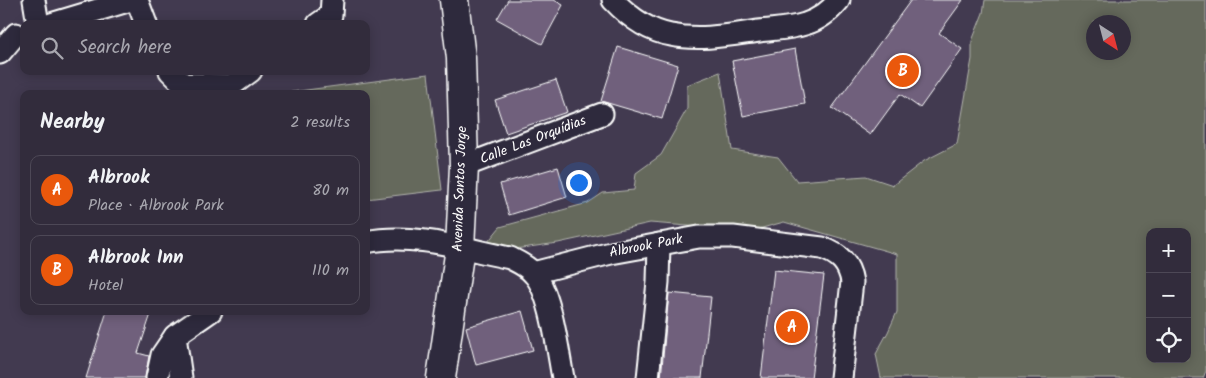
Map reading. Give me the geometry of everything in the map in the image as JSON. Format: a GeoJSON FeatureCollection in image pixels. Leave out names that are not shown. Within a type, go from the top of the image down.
{"type":"FeatureCollection","features":[{"type":"Feature","properties":{"kind":"main road","name":"Avenida Santos Jorge"},"geometry":{"type":"LineString","coordinates":[[441,378],[460,248],[464,166],[461,58],[454,0]]}},
{"type":"Feature","properties":{"kind":"street"},"geometry":{"type":"LineString","coordinates":[[34,0],[37,20]]}},
{"type":"Feature","properties":{"kind":"street"},"geometry":{"type":"LineString","coordinates":[[64,20],[131,0]]}},
{"type":"Feature","properties":{"kind":"street"},"geometry":{"type":"LineString","coordinates":[[137,0],[144,20]]}},
{"type":"Feature","properties":{"kind":"street"},"geometry":{"type":"LineString","coordinates":[[324,20],[331,15],[332,0]]}},
{"type":"Feature","properties":{"kind":"street"},"geometry":{"type":"LineString","coordinates":[[613,0],[623,11],[645,26],[670,35],[707,38],[804,25],[823,16],[838,0]]}},
{"type":"Feature","properties":{"kind":"street"},"geometry":{"type":"LineString","coordinates":[[0,53],[13,34]]}},
{"type":"Feature","properties":{"kind":"street"},"geometry":{"type":"LineString","coordinates":[[174,75],[183,84],[232,85],[246,75]]}},
{"type":"Feature","properties":{"kind":"street","name":"Calle Las Orquídias"},"geometry":{"type":"LineString","coordinates":[[464,166],[602,114]]}},
{"type":"Feature","properties":{"kind":"street","name":"Albrook Park"},"geometry":{"type":"LineString","coordinates":[[533,273],[611,253],[699,237],[732,237],[761,240],[822,248],[834,252],[844,260],[850,271],[852,282],[841,378]]}},
{"type":"Feature","properties":{"kind":"street"},"geometry":{"type":"LineString","coordinates":[[370,241],[423,240],[510,258],[522,264],[541,283],[547,297],[563,378]]}},
{"type":"Feature","properties":{"kind":"street"},"geometry":{"type":"LineString","coordinates":[[648,378],[658,282],[659,244]]}},
{"type":"Feature","properties":{"kind":"street"},"geometry":{"type":"LineString","coordinates":[[158,378],[162,355],[175,336],[205,315]]}},
{"type":"Feature","properties":{"kind":"street"},"geometry":{"type":"LineString","coordinates":[[175,336],[180,378]]}},
{"type":"Feature","properties":{"kind":"green space"},"geometry":{"type":"Polygon","coordinates":[[[985,0],[1206,0],[1206,371],[1203,378],[881,378],[876,354],[897,312],[897,254],[784,222],[751,231],[650,223],[558,243],[478,254],[500,227],[588,203],[603,193],[634,190],[636,173],[661,155],[687,109],[687,85],[720,72],[732,150],[778,157],[797,181],[866,176],[893,185],[924,161],[957,144],[972,59],[972,41],[983,13],[985,0]]]}},
{"type":"Feature","properties":{"kind":"green space"},"geometry":{"type":"Polygon","coordinates":[[[428,74],[442,190],[370,199],[370,90],[306,90],[428,74]]]}},
{"type":"Feature","properties":{"kind":"building"},"geometry":{"type":"Polygon","coordinates":[[[508,0],[554,0],[563,5],[542,44],[497,19],[508,0]]]}},
{"type":"Feature","properties":{"kind":"building"},"geometry":{"type":"Polygon","coordinates":[[[911,0],[963,0],[939,33],[962,49],[920,108],[900,94],[870,135],[832,108],[911,0]]]}},
{"type":"Feature","properties":{"kind":"building"},"geometry":{"type":"Polygon","coordinates":[[[618,47],[678,65],[662,119],[601,101],[618,47]]]}},
{"type":"Feature","properties":{"kind":"building"},"geometry":{"type":"Polygon","coordinates":[[[795,49],[805,104],[743,116],[732,61],[795,49]]]}},
{"type":"Feature","properties":{"kind":"building"},"geometry":{"type":"Polygon","coordinates":[[[556,80],[567,112],[506,133],[495,100],[556,80]]]}},
{"type":"Feature","properties":{"kind":"building"},"geometry":{"type":"Polygon","coordinates":[[[558,167],[567,197],[509,215],[500,184],[558,167]]]}},
{"type":"Feature","properties":{"kind":"building"},"geometry":{"type":"Polygon","coordinates":[[[774,270],[824,275],[811,378],[761,378],[774,270]]]}},
{"type":"Feature","properties":{"kind":"building"},"geometry":{"type":"Polygon","coordinates":[[[669,293],[711,297],[702,378],[661,378],[669,293]]]}},
{"type":"Feature","properties":{"kind":"building"},"geometry":{"type":"Polygon","coordinates":[[[522,311],[533,350],[476,365],[466,327],[522,311]]]}},
{"type":"Feature","properties":{"kind":"building"},"geometry":{"type":"Polygon","coordinates":[[[106,315],[151,315],[138,353],[149,356],[145,378],[86,378],[106,315]]]}},
{"type":"Feature","properties":{"kind":"place","name":"Albrook Inn"},"geometry":{"type":"Point","coordinates":[903,71]}},
{"type":"Feature","properties":{"kind":"place","name":"Albrook"},"geometry":{"type":"Point","coordinates":[792,327]}}]}
